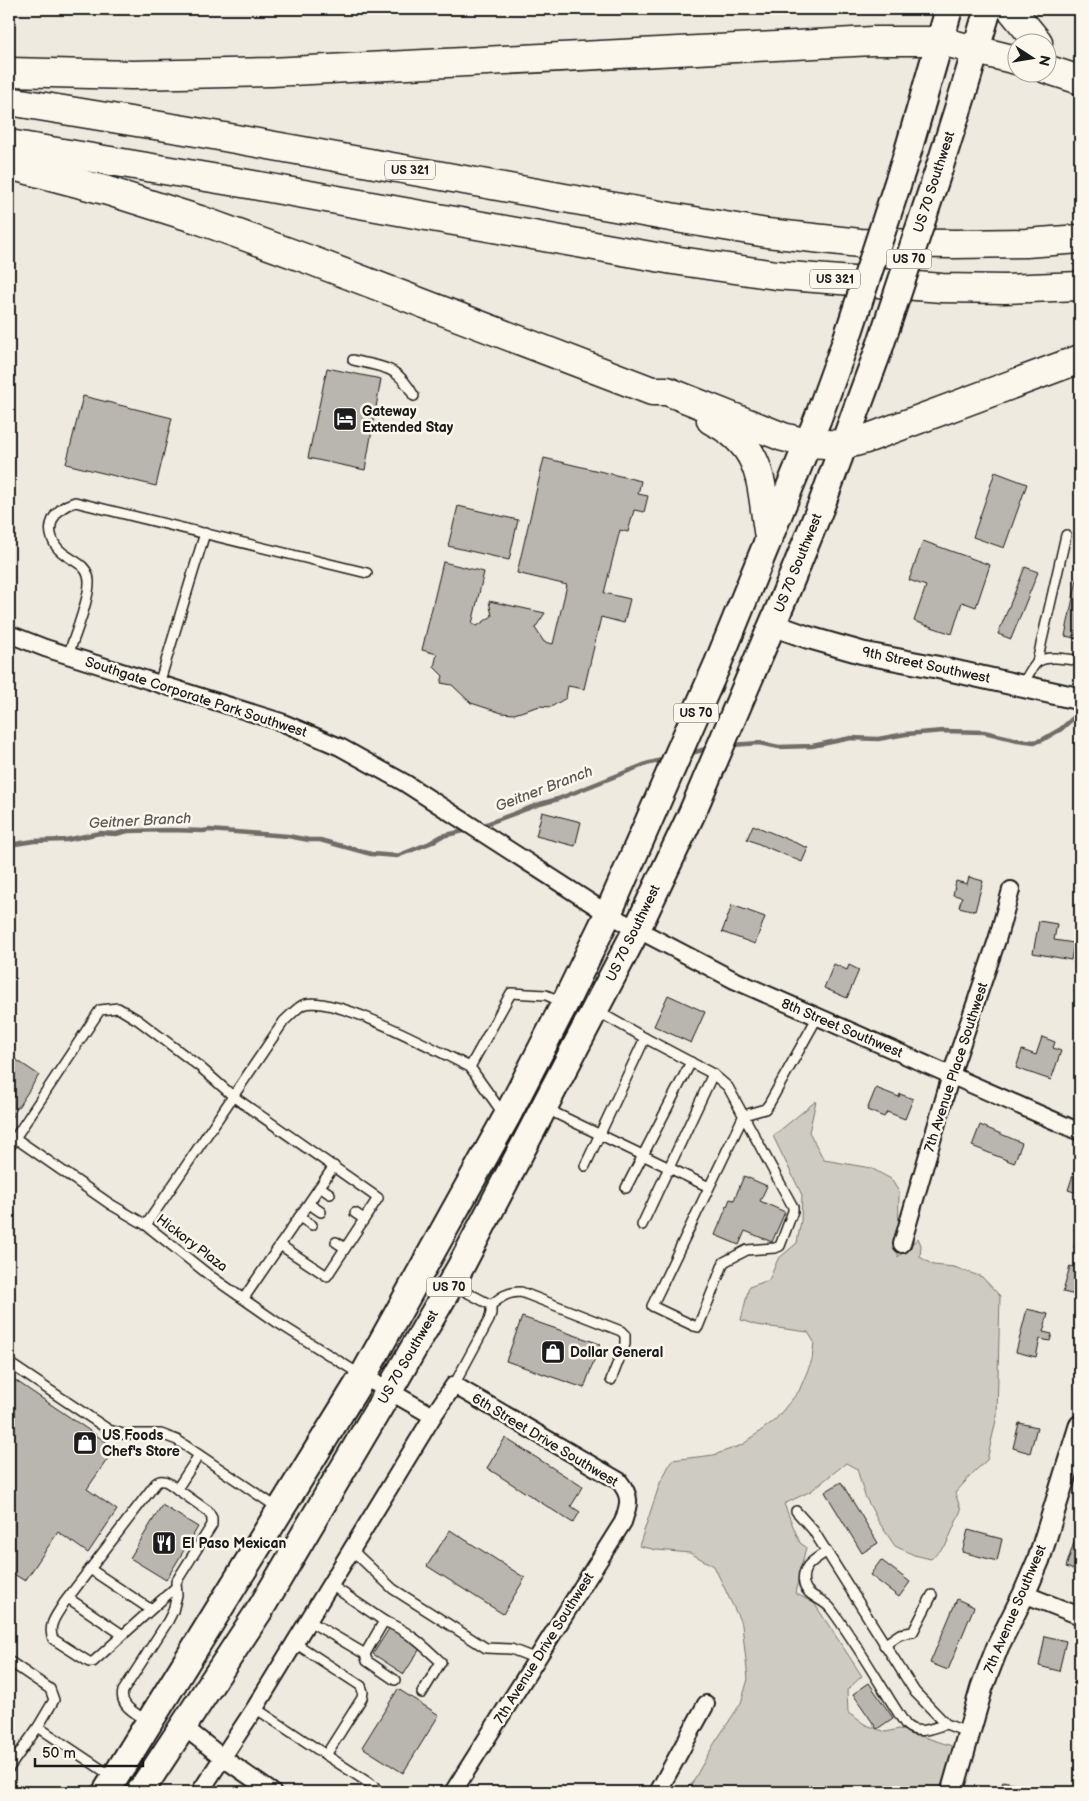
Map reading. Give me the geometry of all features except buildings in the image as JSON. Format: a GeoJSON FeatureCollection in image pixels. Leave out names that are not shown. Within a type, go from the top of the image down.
{"type":"FeatureCollection","features":[{"type":"Feature","properties":{"kind":"highway"},"geometry":{"type":"LineString","coordinates":[[1011,9],[1030,32]]}},
{"type":"Feature","properties":{"kind":"highway"},"geometry":{"type":"LineString","coordinates":[[9,72],[132,75],[271,72],[873,40],[940,41],[1006,58]]}},
{"type":"Feature","properties":{"kind":"highway"},"geometry":{"type":"LineString","coordinates":[[1056,64],[1065,75]]}},
{"type":"Feature","properties":{"kind":"highway","name":"US 321"},"geometry":{"type":"LineString","coordinates":[[9,101],[185,130],[667,217],[766,233],[860,243],[1026,243],[1080,239]]}},
{"type":"Feature","properties":{"kind":"highway","name":"US 321"},"geometry":{"type":"LineString","coordinates":[[9,144],[248,184],[673,260],[776,275],[942,288],[1005,289],[1080,286]]}},
{"type":"Feature","properties":{"kind":"highway"},"geometry":{"type":"LineString","coordinates":[[9,165],[108,191],[200,220],[310,260],[652,391],[663,400],[716,422],[728,430],[752,455],[760,476],[769,537]]}},
{"type":"Feature","properties":{"kind":"highway"},"geometry":{"type":"LineString","coordinates":[[652,391],[667,391],[783,437],[808,443],[844,445],[866,439],[1080,359]]}},
{"type":"Feature","properties":{"kind":"main road","name":"US 70"},"geometry":{"type":"LineString","coordinates":[[111,1786],[363,1376],[506,1118],[608,914],[718,663],[808,443],[847,338],[906,158],[949,9]]}},
{"type":"Feature","properties":{"kind":"main road","name":"US 70 Southwest"},"geometry":{"type":"LineString","coordinates":[[140,1792],[261,1608],[389,1391],[450,1283],[637,929],[692,813],[773,624],[844,445],[939,168],[988,9]]}},
{"type":"Feature","properties":{"kind":"street","name":"9th Street Southwest"},"geometry":{"type":"LineString","coordinates":[[773,624],[806,637],[863,653],[1080,698]]}},
{"type":"Feature","properties":{"kind":"street","name":"Southgate Corporate Park Southwest"},"geometry":{"type":"LineString","coordinates":[[9,634],[68,656],[282,722],[340,747],[405,783],[608,914]]}},
{"type":"Feature","properties":{"kind":"street","name":"7th Avenue Place Southwest"},"geometry":{"type":"LineString","coordinates":[[902,1244],[951,1076],[997,940],[1011,890]]}},
{"type":"Feature","properties":{"kind":"street","name":"8th Street Southwest"},"geometry":{"type":"LineString","coordinates":[[608,914],[734,980],[1080,1132]]}},
{"type":"Feature","properties":{"kind":"street"},"geometry":{"type":"LineString","coordinates":[[363,1376],[433,1416]]}},
{"type":"Feature","properties":{"kind":"street"},"geometry":{"type":"LineString","coordinates":[[200,1792],[255,1708],[433,1416],[454,1385]]}},
{"type":"Feature","properties":{"kind":"street","name":"6th Street Drive Southwest"},"geometry":{"type":"LineString","coordinates":[[454,1385],[619,1481],[626,1490],[629,1501]]}},
{"type":"Feature","properties":{"kind":"street","name":"7th Avenue Southwest"},"geometry":{"type":"LineString","coordinates":[[952,1792],[982,1687],[995,1654],[1039,1559],[1080,1426]]}},
{"type":"Feature","properties":{"kind":"street","name":"7th Avenue Drive Southwest"},"geometry":{"type":"LineString","coordinates":[[453,1792],[623,1522],[629,1501]]}},
{"type":"Feature","properties":{"kind":"street"},"geometry":{"type":"LineString","coordinates":[[1024,1594],[1080,1616]]}},
{"type":"Feature","properties":{"kind":"street"},"geometry":{"type":"LineString","coordinates":[[658,1792],[706,1704]]}},
{"type":"Feature","properties":{"kind":"street"},"geometry":{"type":"LineString","coordinates":[[184,1727],[223,1758],[272,1792]]}},
{"type":"Feature","properties":{"kind":"lane"},"geometry":{"type":"LineString","coordinates":[[353,360],[397,372],[414,396]]}},
{"type":"Feature","properties":{"kind":"lane"},"geometry":{"type":"LineString","coordinates":[[68,656],[87,594],[89,580],[86,571],[78,562],[64,555],[56,546],[51,531],[52,520],[57,511],[65,505],[75,502],[367,573]]}},
{"type":"Feature","properties":{"kind":"lane"},"geometry":{"type":"LineString","coordinates":[[159,684],[205,533]]}},
{"type":"Feature","properties":{"kind":"lane"},"geometry":{"type":"LineString","coordinates":[[1022,685],[1036,662],[1066,535]]}},
{"type":"Feature","properties":{"kind":"lane"},"geometry":{"type":"LineString","coordinates":[[1036,662],[1043,658],[1080,661]]}},
{"type":"Feature","properties":{"kind":"lane"},"geometry":{"type":"LineString","coordinates":[[470,1067],[511,993],[546,995],[564,1003]]}},
{"type":"Feature","properties":{"kind":"lane"},"geometry":{"type":"LineString","coordinates":[[146,1225],[284,1021],[304,1004],[322,1003],[353,1012],[470,1067],[506,1118]]}},
{"type":"Feature","properties":{"kind":"lane"},"geometry":{"type":"LineString","coordinates":[[9,1148],[100,1010],[118,1008],[138,1020],[200,1067],[234,1097],[378,1198],[327,1276],[280,1246]]}},
{"type":"Feature","properties":{"kind":"lane"},"geometry":{"type":"LineString","coordinates":[[595,1010],[713,1074],[730,1090],[744,1115],[768,1164],[793,1207],[780,1246],[771,1249],[747,1250],[724,1262],[699,1325],[694,1326],[652,1306],[744,1115],[765,1109],[769,1104],[817,1018]]}},
{"type":"Feature","properties":{"kind":"lane"},"geometry":{"type":"LineString","coordinates":[[585,1166],[645,1038]]}},
{"type":"Feature","properties":{"kind":"lane"},"geometry":{"type":"LineString","coordinates":[[626,1188],[691,1062]]}},
{"type":"Feature","properties":{"kind":"lane"},"geometry":{"type":"LineString","coordinates":[[642,1225],[713,1074]]}},
{"type":"Feature","properties":{"kind":"lane"},"geometry":{"type":"LineString","coordinates":[[544,1105],[557,1114],[709,1187]]}},
{"type":"Feature","properties":{"kind":"lane","name":"Hickory Plaza"},"geometry":{"type":"LineString","coordinates":[[15,1138],[96,1194],[146,1225],[209,1275],[278,1323],[363,1376]]}},
{"type":"Feature","properties":{"kind":"lane"},"geometry":{"type":"LineString","coordinates":[[244,1298],[334,1166]]}},
{"type":"Feature","properties":{"kind":"lane"},"geometry":{"type":"LineString","coordinates":[[320,1187],[330,1194]]}},
{"type":"Feature","properties":{"kind":"lane"},"geometry":{"type":"LineString","coordinates":[[308,1204],[321,1212]]}},
{"type":"Feature","properties":{"kind":"lane"},"geometry":{"type":"LineString","coordinates":[[355,1212],[364,1219]]}},
{"type":"Feature","properties":{"kind":"lane"},"geometry":{"type":"LineString","coordinates":[[299,1217],[312,1225]]}},
{"type":"Feature","properties":{"kind":"lane"},"geometry":{"type":"LineString","coordinates":[[345,1228],[354,1234]]}},
{"type":"Feature","properties":{"kind":"lane"},"geometry":{"type":"LineString","coordinates":[[336,1242],[345,1248]]}},
{"type":"Feature","properties":{"kind":"lane"},"geometry":{"type":"LineString","coordinates":[[450,1283],[491,1305]]}},
{"type":"Feature","properties":{"kind":"lane"},"geometry":{"type":"LineString","coordinates":[[491,1305],[505,1294],[521,1292],[621,1331],[625,1335],[625,1344],[611,1380]]}},
{"type":"Feature","properties":{"kind":"lane"},"geometry":{"type":"LineString","coordinates":[[454,1385],[489,1320],[491,1305]]}},
{"type":"Feature","properties":{"kind":"lane"},"geometry":{"type":"LineString","coordinates":[[9,1363],[109,1430],[123,1434],[161,1434],[177,1440],[281,1511]]}},
{"type":"Feature","properties":{"kind":"lane"},"geometry":{"type":"LineString","coordinates":[[177,1489],[199,1455]]}},
{"type":"Feature","properties":{"kind":"lane"},"geometry":{"type":"LineString","coordinates":[[150,1723],[122,1702],[123,1691],[171,1616],[176,1595],[176,1587],[176,1582],[212,1525],[212,1518],[208,1511],[177,1489],[163,1481],[158,1481],[68,1598],[50,1628],[53,1639],[89,1662],[93,1662],[176,1587]]}},
{"type":"Feature","properties":{"kind":"lane"},"geometry":{"type":"LineString","coordinates":[[796,1511],[813,1530],[914,1692],[946,1724],[970,1733]]}},
{"type":"Feature","properties":{"kind":"lane"},"geometry":{"type":"LineString","coordinates":[[352,1550],[393,1588],[486,1648],[511,1649],[537,1659]]}},
{"type":"Feature","properties":{"kind":"lane"},"geometry":{"type":"LineString","coordinates":[[826,1552],[812,1562],[805,1571],[804,1581],[808,1591],[830,1607],[906,1724],[916,1731],[946,1724]]}},
{"type":"Feature","properties":{"kind":"lane"},"geometry":{"type":"LineString","coordinates":[[90,1569],[150,1609]]}},
{"type":"Feature","properties":{"kind":"lane"},"geometry":{"type":"LineString","coordinates":[[330,1585],[423,1644],[441,1662],[422,1693]]}},
{"type":"Feature","properties":{"kind":"lane"},"geometry":{"type":"LineString","coordinates":[[884,1644],[900,1634],[913,1632],[932,1595]]}},
{"type":"Feature","properties":{"kind":"lane"},"geometry":{"type":"LineString","coordinates":[[68,1598],[123,1636]]}},
{"type":"Feature","properties":{"kind":"lane"},"geometry":{"type":"LineString","coordinates":[[309,1621],[365,1654],[367,1661],[395,1680]]}},
{"type":"Feature","properties":{"kind":"lane"},"geometry":{"type":"LineString","coordinates":[[365,1654],[384,1621]]}},
{"type":"Feature","properties":{"kind":"lane"},"geometry":{"type":"LineString","coordinates":[[295,1643],[361,1686],[363,1692],[362,1698],[326,1755]]}},
{"type":"Feature","properties":{"kind":"lane"},"geometry":{"type":"LineString","coordinates":[[9,1661],[50,1689],[54,1700],[38,1727],[9,1768]]}},
{"type":"Feature","properties":{"kind":"lane"},"geometry":{"type":"LineString","coordinates":[[255,1708],[375,1788],[377,1792]]}},
{"type":"Feature","properties":{"kind":"lane"},"geometry":{"type":"LineString","coordinates":[[38,1727],[111,1786]]}},
{"type":"Feature","properties":{"kind":"shaded area"},"geometry":{"type":"Polygon","coordinates":[[[816,1101],[809,1132],[824,1160],[871,1168],[891,1179],[899,1192],[898,1257],[918,1238],[921,1245],[920,1257],[933,1265],[954,1267],[982,1277],[1000,1296],[997,1416],[987,1460],[955,1493],[961,1510],[946,1545],[931,1559],[914,1555],[895,1546],[878,1521],[865,1496],[857,1469],[846,1463],[811,1491],[784,1504],[800,1543],[806,1547],[795,1593],[814,1603],[862,1676],[847,1690],[848,1713],[866,1725],[886,1732],[899,1729],[955,1747],[943,1792],[687,1792],[714,1744],[741,1703],[748,1679],[742,1625],[714,1566],[690,1553],[657,1550],[639,1546],[660,1483],[672,1460],[714,1455],[742,1445],[775,1420],[799,1391],[812,1360],[814,1342],[808,1332],[756,1325],[741,1320],[749,1287],[769,1280],[778,1259],[797,1243],[801,1221],[802,1195],[773,1136],[816,1101]]]}},
{"type":"Feature","properties":{"kind":"waterway","name":"Geitner Branch"},"geometry":{"type":"LineString","coordinates":[[732,745],[759,743],[779,747],[812,746],[851,738],[878,739],[906,734],[944,731],[984,732],[1034,742],[1042,740],[1061,729],[1080,712]]}},
{"type":"Feature","properties":{"kind":"waterway","name":"Geitner Branch"},"geometry":{"type":"LineString","coordinates":[[688,754],[709,748]]}},
{"type":"Feature","properties":{"kind":"waterway","name":"Geitner Branch"},"geometry":{"type":"LineString","coordinates":[[481,826],[558,799],[646,764],[666,759]]}},
{"type":"Feature","properties":{"kind":"waterway","name":"Geitner Branch"},"geometry":{"type":"LineString","coordinates":[[9,845],[34,841],[66,840],[100,833],[209,830],[320,840],[371,854],[397,856],[430,843],[442,836],[468,830]]}},
{"type":"Feature","properties":{"kind":"place","name":"Gateway Extended Stay"},"geometry":{"type":"Point","coordinates":[345,419]}},
{"type":"Feature","properties":{"kind":"place","name":"Dollar General"},"geometry":{"type":"Point","coordinates":[553,1352]}},
{"type":"Feature","properties":{"kind":"place","name":"US Foods Chef's Store"},"geometry":{"type":"Point","coordinates":[85,1443]}},
{"type":"Feature","properties":{"kind":"place","name":"El Paso Mexican"},"geometry":{"type":"Point","coordinates":[164,1543]}}]}
